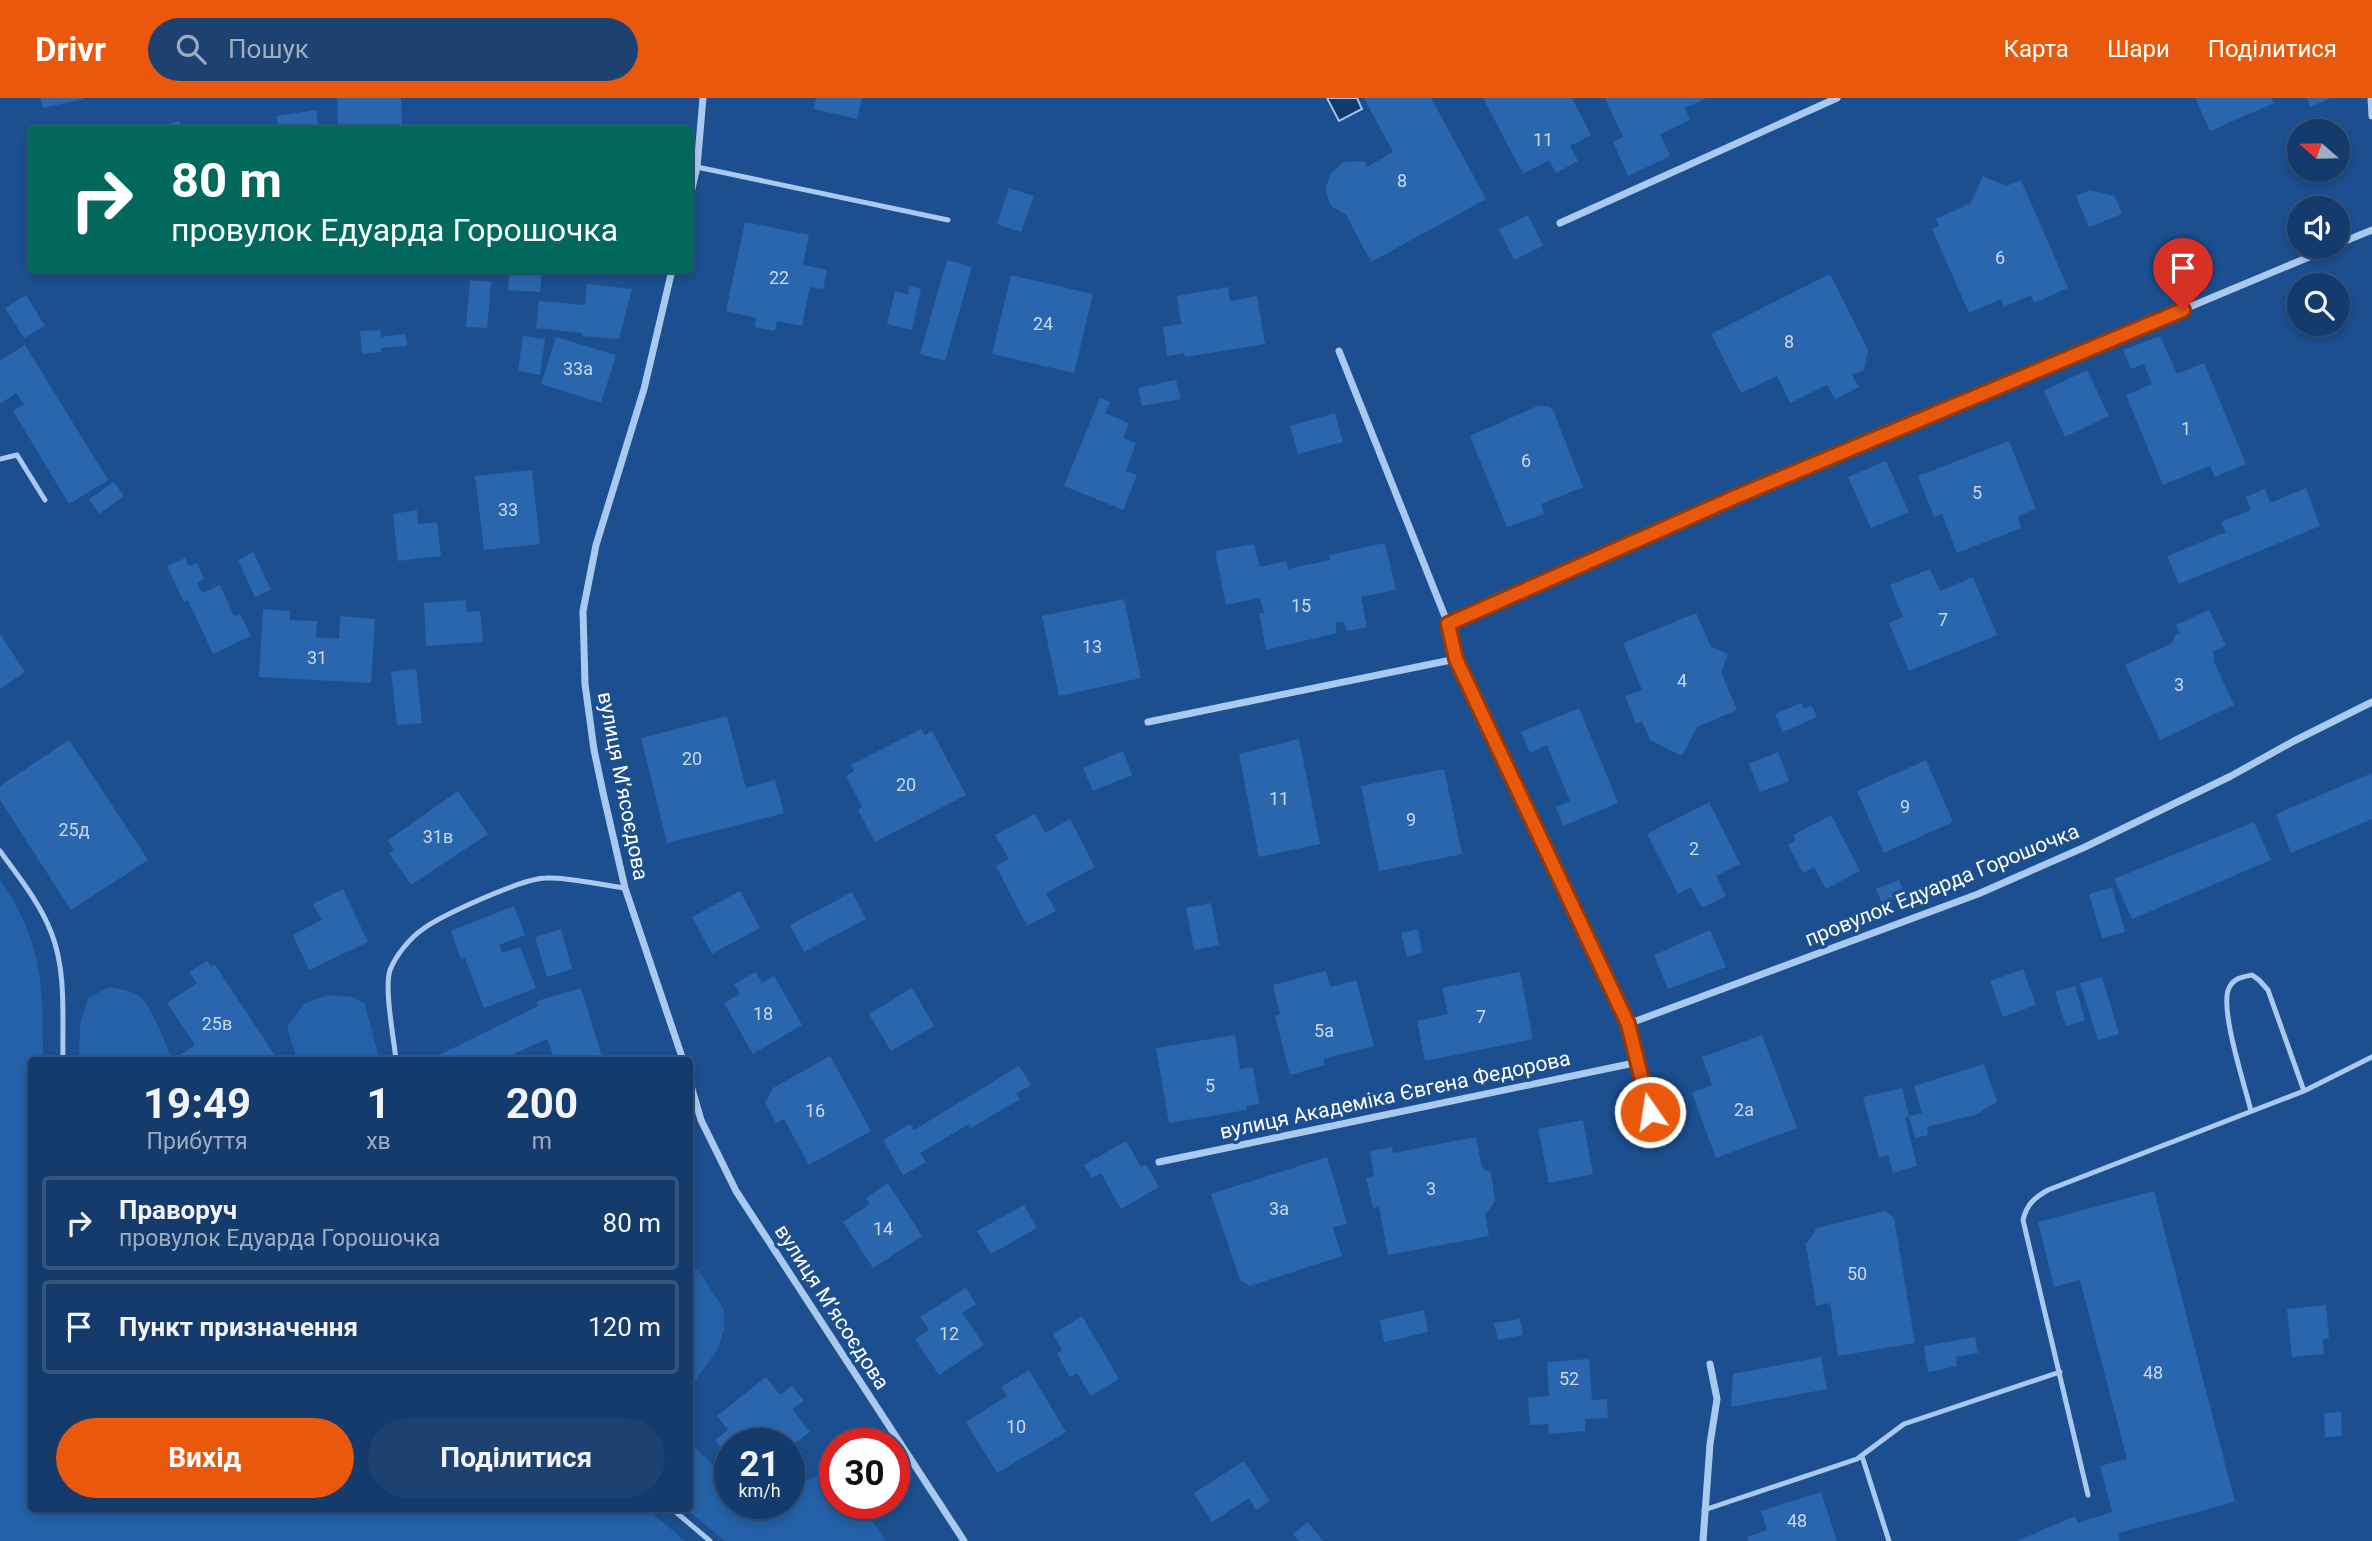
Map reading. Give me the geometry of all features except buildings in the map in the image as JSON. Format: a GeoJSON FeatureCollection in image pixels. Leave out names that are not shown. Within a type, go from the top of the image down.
{"type":"FeatureCollection","features":[{"type":"Feature","properties":{"kind":"street"},"geometry":{"type":"LineString","coordinates":[[693,184],[703,98]]}},
{"type":"Feature","properties":{"kind":"street"},"geometry":{"type":"LineString","coordinates":[[1560,223],[1837,98]]}},
{"type":"Feature","properties":{"kind":"street"},"geometry":{"type":"LineString","coordinates":[[2371,98],[2372,116]]}},
{"type":"Feature","properties":{"kind":"street"},"geometry":{"type":"LineString","coordinates":[[2350,239],[2372,230]]}},
{"type":"Feature","properties":{"kind":"street"},"geometry":{"type":"LineString","coordinates":[[1448,624],[1733,498],[2304,259]]}},
{"type":"Feature","properties":{"kind":"street","name":"вулиця Мʼясоєдова"},"geometry":{"type":"LineString","coordinates":[[671,273],[644,389],[596,545],[583,611],[585,684],[594,750],[625,888],[682,1057]]}},
{"type":"Feature","properties":{"kind":"street"},"geometry":{"type":"LineString","coordinates":[[1339,352],[1448,624],[1456,659],[1628,1024],[1650,1112]]}},
{"type":"Feature","properties":{"kind":"street"},"geometry":{"type":"LineString","coordinates":[[1148,722],[1456,659]]}},
{"type":"Feature","properties":{"kind":"street","name":"провулок Едуарда Горошочка"},"geometry":{"type":"LineString","coordinates":[[1628,1024],[1978,894],[2085,848],[2372,702]]}},
{"type":"Feature","properties":{"kind":"street","name":"вулиця Академіка Євгена Федорова"},"geometry":{"type":"LineString","coordinates":[[1159,1162],[1639,1062]]}},
{"type":"Feature","properties":{"kind":"street","name":"вулиця Мʼясоєдова"},"geometry":{"type":"LineString","coordinates":[[693,1092],[701,1120],[736,1191],[964,1541]]}},
{"type":"Feature","properties":{"kind":"street"},"geometry":{"type":"LineString","coordinates":[[1703,1541],[1717,1399],[1710,1364]]}},
{"type":"Feature","properties":{"kind":"lane"},"geometry":{"type":"LineString","coordinates":[[697,167],[948,220]]}},
{"type":"Feature","properties":{"kind":"lane"},"geometry":{"type":"LineString","coordinates":[[0,459],[18,455],[45,500]]}},
{"type":"Feature","properties":{"kind":"lane"},"geometry":{"type":"LineString","coordinates":[[0,851],[32,897],[52,933],[64,1016],[63,1057]]}},
{"type":"Feature","properties":{"kind":"lane"},"geometry":{"type":"LineString","coordinates":[[396,1057],[388,986],[390,970],[410,940],[424,929],[447,915],[527,881],[545,878],[625,888]]}},
{"type":"Feature","properties":{"kind":"lane"},"geometry":{"type":"LineString","coordinates":[[2251,1111],[2230,1027],[2226,998],[2230,985],[2238,978],[2252,975],[2268,990],[2304,1091]]}},
{"type":"Feature","properties":{"kind":"lane"},"geometry":{"type":"LineString","coordinates":[[2088,1494],[2023,1220],[2026,1207],[2034,1197],[2048,1190],[2304,1091],[2372,1057]]}},
{"type":"Feature","properties":{"kind":"lane"},"geometry":{"type":"LineString","coordinates":[[1704,1510],[1857,1460],[1904,1424],[2060,1372]]}},
{"type":"Feature","properties":{"kind":"lane"},"geometry":{"type":"LineString","coordinates":[[1861,1456],[1889,1541]]}},
{"type":"Feature","properties":{"kind":"lane"},"geometry":{"type":"LineString","coordinates":[[676,1512],[710,1541]]}},
{"type":"Feature","properties":{"kind":"shaded area"},"geometry":{"type":"Polygon","coordinates":[[[1327,98],[1357,98],[1362,109],[1339,121],[1327,98]]]}},
{"type":"Feature","properties":{"kind":"shaded area"},"geometry":{"type":"Polygon","coordinates":[[[0,880],[25,924],[33,945],[41,988],[43,1057],[28,1057],[28,1512],[651,1512],[685,1541],[0,1541],[0,880]]]}},
{"type":"Feature","properties":{"kind":"shaded area"},"geometry":{"type":"Polygon","coordinates":[[[109,987],[136,994],[148,1006],[172,1057],[79,1057],[80,1024],[88,998],[109,987]]]}},
{"type":"Feature","properties":{"kind":"shaded area"},"geometry":{"type":"Polygon","coordinates":[[[329,995],[353,997],[365,1004],[378,1057],[296,1057],[287,1027],[305,1003],[329,995]]]}},
{"type":"Feature","properties":{"kind":"shaded area"},"geometry":{"type":"Polygon","coordinates":[[[693,1267],[701,1274],[724,1310],[724,1329],[718,1349],[693,1384],[693,1267]]]}},
{"type":"Feature","properties":{"kind":"shaded area"},"geometry":{"type":"Polygon","coordinates":[[[693,1446],[714,1466],[714,1519],[805,1519],[805,1482],[819,1475],[819,1519],[871,1519],[886,1541],[725,1541],[690,1512],[693,1512],[693,1446]]]}},
{"type":"Feature","properties":{"kind":"route"},"geometry":{"type":"LineString","coordinates":[[1650,1112],[1628,1024],[1456,659],[1448,624],[1733,498],[2183,310]]}}]}
